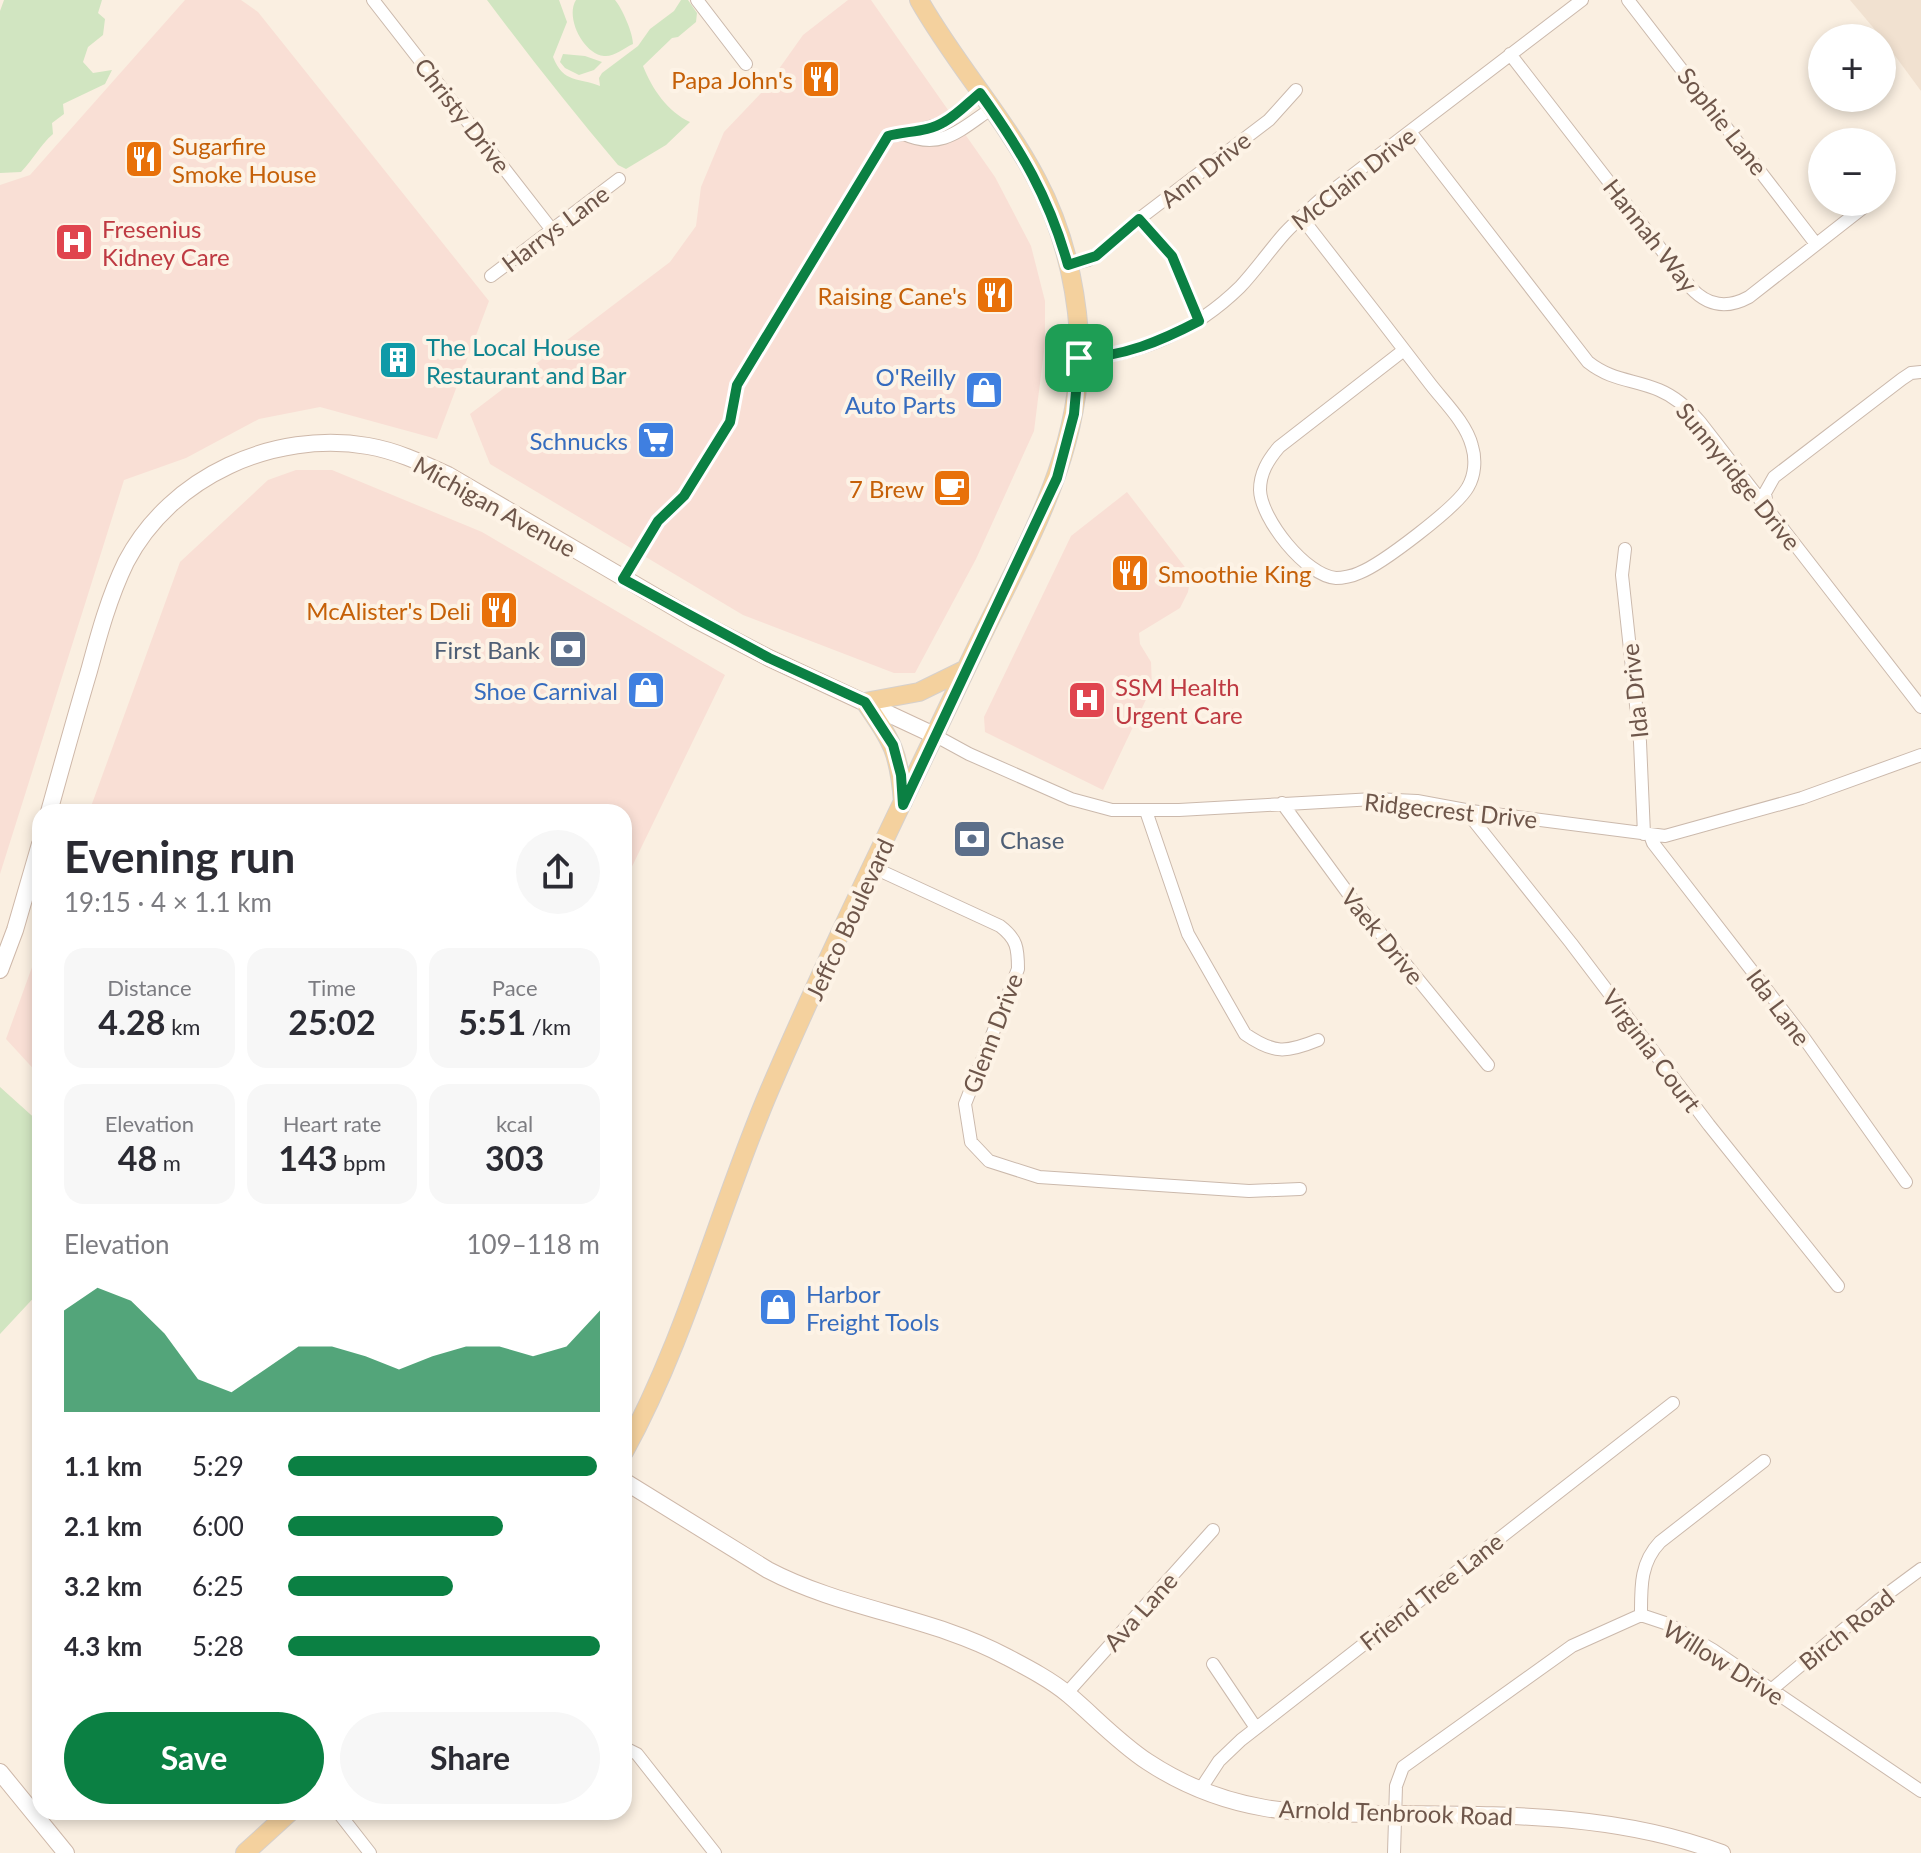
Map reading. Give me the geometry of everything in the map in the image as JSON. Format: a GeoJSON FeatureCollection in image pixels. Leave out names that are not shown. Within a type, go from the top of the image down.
{"type":"FeatureCollection","features":[{"type":"Feature","properties":{"kind":"main road","name":"Jeffco Boulevard"},"geometry":{"type":"LineString","coordinates":[[632,1436],[654,1391],[770,1089],[870,866],[903,805],[1057,478],[1074,414],[1079,358],[1076,307],[1057,226],[1038,181],[919,0]]}},
{"type":"Feature","properties":{"kind":"main road"},"geometry":{"type":"LineString","coordinates":[[903,805],[901,775],[893,745],[865,702],[919,692],[966,669]]}},
{"type":"Feature","properties":{"kind":"main road"},"geometry":{"type":"LineString","coordinates":[[245,1853],[281,1820]]}},
{"type":"Feature","properties":{"kind":"street","name":"Christy Drive"},"geometry":{"type":"LineString","coordinates":[[373,0],[552,230]]}},
{"type":"Feature","properties":{"kind":"street"},"geometry":{"type":"LineString","coordinates":[[697,0],[746,64]]}},
{"type":"Feature","properties":{"kind":"street","name":"McClain Drive"},"geometry":{"type":"LineString","coordinates":[[1079,358],[1097,358],[1142,347],[1199,321],[1242,284],[1301,217],[1582,0]]}},
{"type":"Feature","properties":{"kind":"street","name":"Sophie Lane"},"geometry":{"type":"LineString","coordinates":[[1628,0],[1816,244]]}},
{"type":"Feature","properties":{"kind":"street","name":"Hannah Way"},"geometry":{"type":"LineString","coordinates":[[1510,54],[1699,297],[1711,303],[1724,305],[1739,302],[1852,216]]}},
{"type":"Feature","properties":{"kind":"street","name":"Ann Drive"},"geometry":{"type":"LineString","coordinates":[[1068,265],[1096,256],[1139,219],[1269,120],[1296,90]]}},
{"type":"Feature","properties":{"kind":"street"},"geometry":{"type":"LineString","coordinates":[[623,579],[658,521],[684,496],[730,422],[737,385],[888,136],[944,123],[980,93]]}},
{"type":"Feature","properties":{"kind":"street"},"geometry":{"type":"LineString","coordinates":[[904,134],[928,142],[942,139],[991,109]]}},
{"type":"Feature","properties":{"kind":"street","name":"Sunnyridge Drive"},"geometry":{"type":"LineString","coordinates":[[1411,133],[1588,362],[1610,376],[1657,389],[1677,399],[1700,422],[1921,707]]}},
{"type":"Feature","properties":{"kind":"street","name":"Harrys Lane"},"geometry":{"type":"LineString","coordinates":[[491,276],[619,179]]}},
{"type":"Feature","properties":{"kind":"street"},"geometry":{"type":"LineString","coordinates":[[1301,217],[1404,350],[1464,429],[1472,444],[1474,473],[1471,484],[1452,506],[1377,564],[1357,575],[1334,578],[1317,572],[1302,561],[1265,512],[1260,492],[1262,475],[1268,460],[1279,447],[1404,350]]}},
{"type":"Feature","properties":{"kind":"street"},"geometry":{"type":"LineString","coordinates":[[1139,219],[1172,256],[1199,321]]}},
{"type":"Feature","properties":{"kind":"street"},"geometry":{"type":"LineString","coordinates":[[1768,509],[1765,493],[1774,477],[1902,379],[1911,373],[1921,372]]}},
{"type":"Feature","properties":{"kind":"street","name":"Michigan Avenue"},"geometry":{"type":"LineString","coordinates":[[51,804],[106,610],[127,561],[152,525],[205,479],[243,460],[288,447],[326,443],[369,446],[412,458],[491,498],[623,579],[719,632],[936,736]]}},
{"type":"Feature","properties":{"kind":"street","name":"Ida Drive"},"geometry":{"type":"LineString","coordinates":[[1625,549],[1622,575],[1647,835]]}},
{"type":"Feature","properties":{"kind":"street","name":"Ridgecrest Drive"},"geometry":{"type":"LineString","coordinates":[[936,736],[1071,799],[1112,810],[1146,811],[1374,799],[1417,801],[1665,836],[1788,802],[1921,755]]}},
{"type":"Feature","properties":{"kind":"street","name":"Vaek Drive"},"geometry":{"type":"LineString","coordinates":[[1282,803],[1350,896],[1488,1065]]}},
{"type":"Feature","properties":{"kind":"street"},"geometry":{"type":"LineString","coordinates":[[1146,811],[1188,934],[1245,1034],[1278,1051],[1297,1049],[1318,1040]]}},
{"type":"Feature","properties":{"kind":"street","name":"Virginia Court"},"geometry":{"type":"LineString","coordinates":[[1471,811],[1474,821],[1689,1100],[1838,1286]]}},
{"type":"Feature","properties":{"kind":"street","name":"Ida Lane"},"geometry":{"type":"LineString","coordinates":[[1647,835],[1804,1038],[1906,1182]]}},
{"type":"Feature","properties":{"kind":"street","name":"Glenn Drive"},"geometry":{"type":"LineString","coordinates":[[870,866],[1000,926],[1014,937],[1018,969],[965,1104],[971,1142],[989,1161],[1039,1177],[1249,1191],[1300,1189]]}},
{"type":"Feature","properties":{"kind":"street"},"geometry":{"type":"LineString","coordinates":[[0,970],[32,872]]}},
{"type":"Feature","properties":{"kind":"street","name":"Friend Tree Lane"},"geometry":{"type":"LineString","coordinates":[[1200,1790],[1219,1761],[1256,1728],[1673,1403]]}},
{"type":"Feature","properties":{"kind":"street"},"geometry":{"type":"LineString","coordinates":[[1641,1615],[1643,1568],[1648,1555],[1660,1542],[1764,1461]]}},
{"type":"Feature","properties":{"kind":"street","name":"Arnold Tenbrook Road"},"geometry":{"type":"LineString","coordinates":[[632,1486],[793,1583],[971,1639],[1007,1656],[1067,1693],[1148,1762],[1200,1790],[1241,1803],[1278,1810],[1539,1816],[1599,1821],[1653,1832],[1722,1853]]}},
{"type":"Feature","properties":{"kind":"street","name":"Ava Lane"},"geometry":{"type":"LineString","coordinates":[[1067,1693],[1213,1530]]}},
{"type":"Feature","properties":{"kind":"street","name":"Birch Road"},"geometry":{"type":"LineString","coordinates":[[1771,1690],[1921,1569]]}},
{"type":"Feature","properties":{"kind":"street","name":"Willow Drive"},"geometry":{"type":"LineString","coordinates":[[1394,1853],[1398,1776],[1410,1761],[1572,1646],[1641,1615],[1678,1630],[1713,1650],[1921,1791]]}},
{"type":"Feature","properties":{"kind":"street"},"geometry":{"type":"LineString","coordinates":[[1213,1664],[1256,1728]]}},
{"type":"Feature","properties":{"kind":"street"},"geometry":{"type":"LineString","coordinates":[[632,1752],[715,1853]]}},
{"type":"Feature","properties":{"kind":"street"},"geometry":{"type":"LineString","coordinates":[[0,1772],[32,1811]]}},
{"type":"Feature","properties":{"kind":"street"},"geometry":{"type":"LineString","coordinates":[[39,1820],[66,1853]]}},
{"type":"Feature","properties":{"kind":"street"},"geometry":{"type":"LineString","coordinates":[[344,1820],[370,1853]]}},
{"type":"Feature","properties":{"kind":"shaded area"},"geometry":{"type":"Polygon","coordinates":[[[185,0],[241,0],[258,12],[489,301],[437,439],[320,407],[259,419],[186,458],[124,480],[0,874],[0,185],[30,175],[185,0]]]}},
{"type":"Feature","properties":{"kind":"shaded area"},"geometry":{"type":"Polygon","coordinates":[[[848,0],[871,0],[995,177],[1031,246],[1045,301],[1045,343],[1034,431],[976,559],[915,673],[894,673],[743,615],[490,464],[470,414],[670,262],[696,226],[701,187],[724,132],[764,90],[803,35],[848,0]]]}},
{"type":"Feature","properties":{"kind":"shaded area"},"geometry":{"type":"Polygon","coordinates":[[[1850,0],[1921,0],[1921,91],[1896,57],[1896,24],[1870,24],[1850,0]]]}},
{"type":"Feature","properties":{"kind":"shaded area"},"geometry":{"type":"Polygon","coordinates":[[[296,470],[332,470],[482,532],[725,675],[632,867],[632,804],[92,804],[180,562],[268,480],[296,470]]]}},
{"type":"Feature","properties":{"kind":"shaded area"},"geometry":{"type":"Polygon","coordinates":[[[1127,492],[1191,575],[1188,592],[1180,608],[1139,633],[1140,644],[1151,662],[1152,687],[1103,790],[985,732],[984,717],[1071,536],[1127,492]]]}},
{"type":"Feature","properties":{"kind":"shaded area"},"geometry":{"type":"Polygon","coordinates":[[[32,967],[32,1067],[6,1039],[32,967]]]}},
{"type":"Feature","properties":{"kind":"green space"},"geometry":{"type":"Polygon","coordinates":[[[4,0],[102,0],[98,13],[105,19],[103,35],[88,47],[83,62],[93,73],[112,70],[105,84],[63,104],[64,114],[52,123],[53,134],[21,172],[0,173],[0,11],[4,0]]]}},
{"type":"Feature","properties":{"kind":"green space"},"geometry":{"type":"Polygon","coordinates":[[[487,0],[559,0],[567,22],[553,57],[557,66],[567,76],[600,86],[602,73],[638,46],[650,29],[674,11],[681,0],[688,0],[697,13],[696,22],[678,37],[672,38],[643,66],[662,99],[690,122],[666,145],[626,169],[618,165],[487,0]]]}},
{"type":"Feature","properties":{"kind":"green space"},"geometry":{"type":"Polygon","coordinates":[[[576,0],[615,0],[627,21],[633,44],[608,56],[589,49],[574,25],[573,7],[576,0]]]}},
{"type":"Feature","properties":{"kind":"green space"},"geometry":{"type":"Polygon","coordinates":[[[563,54],[585,56],[602,62],[594,70],[579,75],[560,62],[563,54]]]}},
{"type":"Feature","properties":{"kind":"green space"},"geometry":{"type":"Polygon","coordinates":[[[0,1087],[32,1116],[32,1300],[0,1334],[0,1087]]]}},
{"type":"Feature","properties":{"kind":"place","name":"Papa John's"},"geometry":{"type":"Point","coordinates":[821,79]}},
{"type":"Feature","properties":{"kind":"place","name":"Sugarfire Smoke House"},"geometry":{"type":"Point","coordinates":[144,159]}},
{"type":"Feature","properties":{"kind":"place","name":"Fresenius Kidney Care"},"geometry":{"type":"Point","coordinates":[74,242]}},
{"type":"Feature","properties":{"kind":"place","name":"Raising Cane's"},"geometry":{"type":"Point","coordinates":[995,295]}},
{"type":"Feature","properties":{"kind":"place","name":"The Local House Restaurant and Bar"},"geometry":{"type":"Point","coordinates":[398,360]}},
{"type":"Feature","properties":{"kind":"place","name":"O'Reilly Auto Parts"},"geometry":{"type":"Point","coordinates":[984,390]}},
{"type":"Feature","properties":{"kind":"place","name":"Schnucks"},"geometry":{"type":"Point","coordinates":[656,440]}},
{"type":"Feature","properties":{"kind":"place","name":"7 Brew"},"geometry":{"type":"Point","coordinates":[952,488]}},
{"type":"Feature","properties":{"kind":"place","name":"Smoothie King"},"geometry":{"type":"Point","coordinates":[1130,573]}},
{"type":"Feature","properties":{"kind":"place","name":"McAlister's Deli"},"geometry":{"type":"Point","coordinates":[499,610]}},
{"type":"Feature","properties":{"kind":"place","name":"First Bank"},"geometry":{"type":"Point","coordinates":[568,649]}},
{"type":"Feature","properties":{"kind":"place","name":"Shoe Carnival"},"geometry":{"type":"Point","coordinates":[646,690]}},
{"type":"Feature","properties":{"kind":"place","name":"SSM Health Urgent Care"},"geometry":{"type":"Point","coordinates":[1087,700]}},
{"type":"Feature","properties":{"kind":"place","name":"Chase"},"geometry":{"type":"Point","coordinates":[972,839]}},
{"type":"Feature","properties":{"kind":"place","name":"Harbor Freight Tools"},"geometry":{"type":"Point","coordinates":[778,1307]}},
{"type":"Feature","properties":{"kind":"route"},"geometry":{"type":"LineString","coordinates":[[980,93],[1038,181],[1057,226],[1068,265],[1096,256],[1139,219],[1172,256],[1199,321],[1142,347],[1097,358],[1079,358],[1074,414],[1057,478],[903,805],[901,775],[893,745],[865,702],[769,658],[623,579],[658,521],[684,496],[730,422],[737,385],[888,136],[944,123],[980,93]]}}]}
